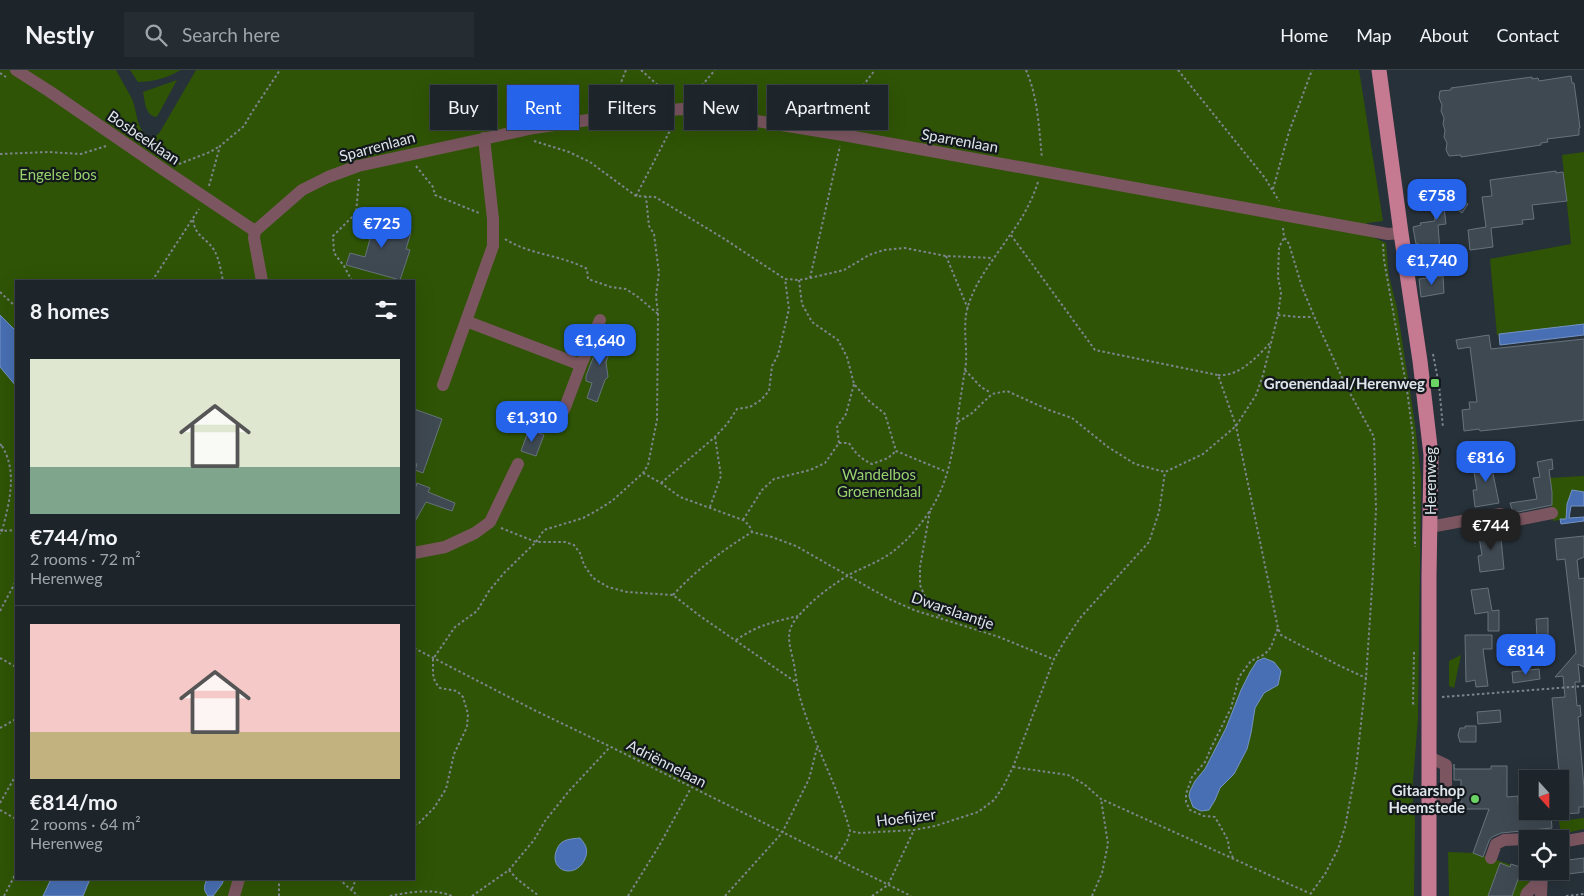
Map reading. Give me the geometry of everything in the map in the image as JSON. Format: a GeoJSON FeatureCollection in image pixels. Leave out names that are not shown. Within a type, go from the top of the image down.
{"type":"FeatureCollection","features":[{"type":"Feature","properties":{"kind":"main road","name":"Herenweg"},"geometry":{"type":"LineString","coordinates":[[1379,70],[1419,352],[1431,455],[1430,527],[1419,703],[1429,757],[1429,896]]}},
{"type":"Feature","properties":{"kind":"street","name":"Bosbeeklaan"},"geometry":{"type":"LineString","coordinates":[[16,70],[255,231]]}},
{"type":"Feature","properties":{"kind":"street","name":"Sparrenlaan"},"geometry":{"type":"LineString","coordinates":[[255,231],[302,190],[328,177],[358,166],[484,138],[554,125],[683,108],[843,135],[1382,233],[1401,233]]}},
{"type":"Feature","properties":{"kind":"street"},"geometry":{"type":"LineString","coordinates":[[443,385],[493,246],[493,219],[484,138]]}},
{"type":"Feature","properties":{"kind":"street"},"geometry":{"type":"LineString","coordinates":[[255,231],[254,238],[262,280]]}},
{"type":"Feature","properties":{"kind":"street"},"geometry":{"type":"LineString","coordinates":[[564,410],[600,320]]}},
{"type":"Feature","properties":{"kind":"street"},"geometry":{"type":"LineString","coordinates":[[466,321],[581,365]]}},
{"type":"Feature","properties":{"kind":"street"},"geometry":{"type":"LineString","coordinates":[[415,553],[445,547],[490,522],[518,464]]}},
{"type":"Feature","properties":{"kind":"street"},"geometry":{"type":"LineString","coordinates":[[1430,527],[1500,514],[1517,520],[1552,513]]}},
{"type":"Feature","properties":{"kind":"street"},"geometry":{"type":"LineString","coordinates":[[1569,840],[1584,838]]}},
{"type":"Feature","properties":{"kind":"street"},"geometry":{"type":"LineString","coordinates":[[1491,858],[1496,844],[1504,840],[1519,839]]}},
{"type":"Feature","properties":{"kind":"street"},"geometry":{"type":"LineString","coordinates":[[234,896],[239,880]]}},
{"type":"Feature","properties":{"kind":"street"},"geometry":{"type":"LineString","coordinates":[[1526,896],[1537,880]]}},
{"type":"Feature","properties":{"kind":"street"},"geometry":{"type":"LineString","coordinates":[[1541,896],[1542,880]]}},
{"type":"Feature","properties":{"kind":"path"},"geometry":{"type":"LineString","coordinates":[[153,280],[201,206],[210,184],[220,146],[244,126],[280,70]]}},
{"type":"Feature","properties":{"kind":"path"},"geometry":{"type":"LineString","coordinates":[[620,85],[626,70]]}},
{"type":"Feature","properties":{"kind":"path"},"geometry":{"type":"LineString","coordinates":[[641,70],[683,108]]}},
{"type":"Feature","properties":{"kind":"path"},"geometry":{"type":"LineString","coordinates":[[636,196],[661,146],[683,108],[714,70]]}},
{"type":"Feature","properties":{"kind":"path"},"geometry":{"type":"LineString","coordinates":[[810,278],[843,130],[859,91],[875,70]]}},
{"type":"Feature","properties":{"kind":"path"},"geometry":{"type":"LineString","coordinates":[[836,858],[847,841],[850,832],[844,808],[817,745],[800,698],[790,646],[790,630],[798,616],[827,590],[848,576],[872,565],[908,538],[930,510],[941,491],[948,472],[958,422],[965,370],[967,345],[965,326],[968,309],[978,283],[993,258],[1011,235],[1033,198],[1042,172],[1039,124],[1032,82],[1026,70]]}},
{"type":"Feature","properties":{"kind":"path"},"geometry":{"type":"LineString","coordinates":[[1178,70],[1273,189],[1289,132],[1312,70]]}},
{"type":"Feature","properties":{"kind":"path"},"geometry":{"type":"LineString","coordinates":[[516,132],[538,143],[569,152],[590,162],[636,196],[655,197],[785,278],[799,280],[844,270],[869,255],[884,250],[905,248],[946,256],[993,258]]}},
{"type":"Feature","properties":{"kind":"path"},"geometry":{"type":"LineString","coordinates":[[0,154],[48,152],[81,154],[108,145]]}},
{"type":"Feature","properties":{"kind":"path"},"geometry":{"type":"LineString","coordinates":[[406,155],[432,187],[435,195],[493,219],[502,237],[512,244],[578,264],[587,269],[588,279],[611,287],[626,289],[658,314]]}},
{"type":"Feature","properties":{"kind":"path"},"geometry":{"type":"LineString","coordinates":[[351,280],[334,253],[332,236],[356,214],[360,182],[358,166]]}},
{"type":"Feature","properties":{"kind":"path"},"geometry":{"type":"LineString","coordinates":[[415,825],[434,808],[446,789],[454,754],[467,727],[468,714],[463,697],[457,691],[440,688],[435,682],[433,658],[456,628],[476,611],[489,590],[536,542],[544,530],[584,518],[612,501],[644,472],[648,465],[657,420],[658,314],[656,296],[659,273],[654,234],[649,226],[646,197]]}},
{"type":"Feature","properties":{"kind":"path"},"geometry":{"type":"LineString","coordinates":[[193,218],[199,236],[214,250],[222,280]]}},
{"type":"Feature","properties":{"kind":"path"},"geometry":{"type":"LineString","coordinates":[[1382,233],[1384,260],[1406,381],[1413,436],[1415,547]]}},
{"type":"Feature","properties":{"kind":"path"},"geometry":{"type":"LineString","coordinates":[[1011,235],[1095,350],[1227,376],[1240,370],[1260,355],[1272,341]]}},
{"type":"Feature","properties":{"kind":"path"},"geometry":{"type":"LineString","coordinates":[[958,422],[972,413],[992,394],[1007,391],[1072,418],[1108,447],[1135,464],[1165,472],[1203,454],[1236,426],[1256,395],[1278,315],[1281,293],[1278,277],[1279,247],[1284,237],[1314,316],[1345,384],[1374,438],[1376,509],[1366,678],[1356,769],[1345,827],[1338,849],[1325,874],[1309,895],[1100,799],[1084,784],[1068,775],[1013,767]]}},
{"type":"Feature","properties":{"kind":"path"},"geometry":{"type":"LineString","coordinates":[[946,256],[968,309]]}},
{"type":"Feature","properties":{"kind":"path"},"geometry":{"type":"LineString","coordinates":[[661,483],[715,437],[728,424],[737,409],[750,407],[761,400],[769,391],[772,366],[778,355],[789,309],[785,278]]}},
{"type":"Feature","properties":{"kind":"path"},"geometry":{"type":"LineString","coordinates":[[799,280],[802,304],[812,322],[838,340],[847,357],[854,384],[868,400],[885,414],[896,451]]}},
{"type":"Feature","properties":{"kind":"path"},"geometry":{"type":"LineString","coordinates":[[0,292],[15,306]]}},
{"type":"Feature","properties":{"kind":"path"},"geometry":{"type":"LineString","coordinates":[[1278,315],[1314,316]]}},
{"type":"Feature","properties":{"kind":"path"},"geometry":{"type":"LineString","coordinates":[[965,370],[981,387],[992,394]]}},
{"type":"Feature","properties":{"kind":"path"},"geometry":{"type":"LineString","coordinates":[[1218,375],[1236,426],[1281,635],[1366,678]]}},
{"type":"Feature","properties":{"kind":"path"},"geometry":{"type":"LineString","coordinates":[[743,520],[762,490],[774,479],[810,470],[825,463],[838,443],[836,427],[846,414],[854,384]]}},
{"type":"Feature","properties":{"kind":"path"},"geometry":{"type":"LineString","coordinates":[[710,507],[722,476],[715,437]]}},
{"type":"Feature","properties":{"kind":"path"},"geometry":{"type":"LineString","coordinates":[[838,443],[849,443],[862,460],[872,464],[888,458],[896,451]]}},
{"type":"Feature","properties":{"kind":"path"},"geometry":{"type":"LineString","coordinates":[[1,446],[7,454],[11,467],[10,497],[1,531],[15,530]]}},
{"type":"Feature","properties":{"kind":"path"},"geometry":{"type":"LineString","coordinates":[[896,451],[948,472]]}},
{"type":"Feature","properties":{"kind":"path"},"geometry":{"type":"LineString","coordinates":[[644,472],[680,497],[743,520],[749,525],[752,532],[733,544],[689,578],[673,595]]}},
{"type":"Feature","properties":{"kind":"path","name":"Hoefijzer"},"geometry":{"type":"LineString","coordinates":[[850,832],[914,830],[935,826],[978,812],[994,800],[1013,767],[1054,659],[1080,618],[1149,542],[1159,512],[1165,472]]}},
{"type":"Feature","properties":{"kind":"path"},"geometry":{"type":"LineString","coordinates":[[930,510],[920,567],[920,585],[929,606],[942,618]]}},
{"type":"Feature","properties":{"kind":"path"},"geometry":{"type":"LineString","coordinates":[[490,522],[536,542],[565,542],[574,545],[593,578],[608,587],[627,592],[673,595],[797,683]]}},
{"type":"Feature","properties":{"kind":"path","name":"Dwarslaantje"},"geometry":{"type":"LineString","coordinates":[[752,532],[796,546],[889,599],[914,610],[999,637],[1054,659]]}},
{"type":"Feature","properties":{"kind":"path"},"geometry":{"type":"LineString","coordinates":[[0,611],[15,583]]}},
{"type":"Feature","properties":{"kind":"path"},"geometry":{"type":"LineString","coordinates":[[736,641],[766,623],[798,616]]}},
{"type":"Feature","properties":{"kind":"path"},"geometry":{"type":"LineString","coordinates":[[1234,860],[1229,849],[1228,840],[1215,817],[1204,816],[1190,810],[1186,802],[1186,794],[1192,777],[1205,762],[1231,708],[1239,678],[1252,661],[1265,654],[1271,647],[1278,628]]}},
{"type":"Feature","properties":{"kind":"path"},"geometry":{"type":"LineString","coordinates":[[1414,644],[1419,703]]}},
{"type":"Feature","properties":{"kind":"path"},"geometry":{"type":"LineString","coordinates":[[1418,646],[1419,703]]}},
{"type":"Feature","properties":{"kind":"path","name":"Adriënnelaan"},"geometry":{"type":"LineString","coordinates":[[415,649],[534,710],[911,896]]}},
{"type":"Feature","properties":{"kind":"path"},"geometry":{"type":"LineString","coordinates":[[0,658],[15,666]]}},
{"type":"Feature","properties":{"kind":"path"},"geometry":{"type":"LineString","coordinates":[[1419,703],[1442,697],[1584,686]]}},
{"type":"Feature","properties":{"kind":"path"},"geometry":{"type":"LineString","coordinates":[[0,728],[15,720]]}},
{"type":"Feature","properties":{"kind":"path"},"geometry":{"type":"LineString","coordinates":[[725,896],[782,832],[809,780],[815,761],[817,745]]}},
{"type":"Feature","properties":{"kind":"path"},"geometry":{"type":"LineString","coordinates":[[472,896],[509,870],[534,840],[545,821],[568,791],[610,746]]}},
{"type":"Feature","properties":{"kind":"path"},"geometry":{"type":"LineString","coordinates":[[0,803],[15,777]]}},
{"type":"Feature","properties":{"kind":"path"},"geometry":{"type":"LineString","coordinates":[[628,896],[659,846],[691,788]]}},
{"type":"Feature","properties":{"kind":"path"},"geometry":{"type":"LineString","coordinates":[[1092,896],[1102,873],[1108,844],[1100,799]]}},
{"type":"Feature","properties":{"kind":"path"},"geometry":{"type":"LineString","coordinates":[[0,810],[15,818]]}},
{"type":"Feature","properties":{"kind":"path"},"geometry":{"type":"LineString","coordinates":[[872,896],[888,885],[914,830]]}},
{"type":"Feature","properties":{"kind":"path"},"geometry":{"type":"LineString","coordinates":[[509,870],[517,879],[539,896]]}},
{"type":"Feature","properties":{"kind":"path"},"geometry":{"type":"LineString","coordinates":[[4,896],[15,875]]}},
{"type":"Feature","properties":{"kind":"path"},"geometry":{"type":"LineString","coordinates":[[279,880],[279,896]]}},
{"type":"Feature","properties":{"kind":"path"},"geometry":{"type":"LineString","coordinates":[[340,880],[358,896]]}},
{"type":"Feature","properties":{"kind":"path"},"geometry":{"type":"LineString","coordinates":[[352,889],[356,880]]}},
{"type":"Feature","properties":{"kind":"path"},"geometry":{"type":"LineString","coordinates":[[390,896],[416,891],[445,893],[452,896]]}},
{"type":"Feature","properties":{"kind":"path"},"geometry":{"type":"LineString","coordinates":[[1566,896],[1584,894]]}},
{"type":"Feature","properties":{"kind":"green space","name":"Wandelbos Groenendaal"},"geometry":{"type":"Polygon","coordinates":[[[0,70],[116,70],[132,99],[139,125],[150,138],[160,132],[196,70],[1359,70],[1383,221],[1367,223],[1368,235],[1386,243],[1389,276],[1397,308],[1415,424],[1421,477],[1418,718],[1412,794],[1415,820],[1414,896],[76,896],[84,880],[415,880],[415,280],[15,280],[15,347],[0,331],[0,70]]]}},
{"type":"Feature","properties":{"kind":"green space"},"geometry":{"type":"Polygon","coordinates":[[[130,70],[181,70],[160,79],[138,82],[130,70]]]}},
{"type":"Feature","properties":{"kind":"green space"},"geometry":{"type":"Polygon","coordinates":[[[177,80],[158,115],[156,117],[152,116],[146,107],[143,92],[177,80]]]}},
{"type":"Feature","properties":{"kind":"green space"},"geometry":{"type":"Polygon","coordinates":[[[1584,152],[1584,324],[1497,335],[1490,259],[1571,244],[1562,155],[1584,152]]]}},
{"type":"Feature","properties":{"kind":"green space"},"geometry":{"type":"Polygon","coordinates":[[[0,367],[15,385],[15,880],[51,880],[43,896],[0,896],[0,367]]]}},
{"type":"Feature","properties":{"kind":"green space"},"geometry":{"type":"Polygon","coordinates":[[[1584,476],[1584,492],[1581,491],[1567,504],[1566,519],[1553,521],[1549,478],[1584,476]]]}},
{"type":"Feature","properties":{"kind":"green space"},"geometry":{"type":"Polygon","coordinates":[[[1461,655],[1454,688],[1449,686],[1449,661],[1461,655]]]}},
{"type":"Feature","properties":{"kind":"green space"},"geometry":{"type":"Polygon","coordinates":[[[1584,818],[1584,829],[1569,832],[1569,830],[1560,830],[1559,821],[1584,818]]]}},
{"type":"Feature","properties":{"kind":"green space"},"geometry":{"type":"Polygon","coordinates":[[[1448,852],[1475,853],[1519,867],[1519,880],[1530,880],[1524,896],[1449,896],[1448,852]]]}},
{"type":"Feature","properties":{"kind":"water"},"geometry":{"type":"Polygon","coordinates":[[[0,315],[15,330],[15,385],[0,367],[0,315]]]}},
{"type":"Feature","properties":{"kind":"water"},"geometry":{"type":"Polygon","coordinates":[[[1584,324],[1584,335],[1500,345],[1499,334],[1584,324]]]}},
{"type":"Feature","properties":{"kind":"water"},"geometry":{"type":"Polygon","coordinates":[[[1572,490],[1584,492],[1584,506],[1571,506],[1569,518],[1584,517],[1584,521],[1561,524],[1560,519],[1566,519],[1567,504],[1572,490]]]}},
{"type":"Feature","properties":{"kind":"water"},"geometry":{"type":"Polygon","coordinates":[[[1264,658],[1274,662],[1281,671],[1278,685],[1264,693],[1255,708],[1247,749],[1234,774],[1220,788],[1209,810],[1201,811],[1193,807],[1189,796],[1190,791],[1195,781],[1205,769],[1226,728],[1250,672],[1257,661],[1264,658]]]}},
{"type":"Feature","properties":{"kind":"water"},"geometry":{"type":"Polygon","coordinates":[[[580,838],[585,844],[587,851],[582,864],[577,869],[571,871],[560,868],[556,863],[555,857],[561,843],[566,840],[580,838]]]}},
{"type":"Feature","properties":{"kind":"water"},"geometry":{"type":"Polygon","coordinates":[[[51,880],[90,880],[83,896],[43,896],[51,880]]]}},
{"type":"Feature","properties":{"kind":"water"},"geometry":{"type":"Polygon","coordinates":[[[207,880],[224,880],[213,896],[208,896],[205,892],[207,880]]]}},
{"type":"Feature","properties":{"kind":"building"},"geometry":{"type":"Polygon","coordinates":[[[1571,76],[1572,83],[1574,83],[1578,112],[1579,135],[1547,139],[1548,142],[1541,143],[1541,145],[1461,157],[1461,155],[1449,156],[1444,137],[1444,118],[1439,98],[1440,91],[1532,77],[1532,79],[1538,78],[1539,81],[1571,76]]]}},
{"type":"Feature","properties":{"kind":"building"},"geometry":{"type":"Polygon","coordinates":[[[1556,171],[1556,173],[1563,172],[1567,201],[1532,205],[1534,219],[1522,220],[1523,224],[1491,228],[1493,247],[1470,250],[1468,230],[1486,227],[1482,197],[1492,196],[1490,180],[1556,171]]]}},
{"type":"Feature","properties":{"kind":"building"},"geometry":{"type":"Polygon","coordinates":[[[1442,190],[1442,192],[1451,191],[1468,204],[1462,213],[1443,199],[1446,224],[1438,225],[1440,252],[1426,254],[1425,246],[1418,247],[1418,243],[1416,244],[1413,227],[1421,225],[1420,223],[1435,221],[1431,192],[1442,190]]]}},
{"type":"Feature","properties":{"kind":"building"},"geometry":{"type":"Polygon","coordinates":[[[361,216],[389,223],[388,227],[411,233],[406,249],[410,250],[400,280],[346,265],[350,253],[365,257],[370,239],[355,235],[361,216]]]}},
{"type":"Feature","properties":{"kind":"building"},"geometry":{"type":"Polygon","coordinates":[[[1443,276],[1444,293],[1421,297],[1419,279],[1443,276]]]}},
{"type":"Feature","properties":{"kind":"building"},"geometry":{"type":"Polygon","coordinates":[[[604,330],[616,335],[606,362],[608,377],[605,380],[597,402],[587,398],[592,383],[586,381],[586,376],[604,330]]]}},
{"type":"Feature","properties":{"kind":"building"},"geometry":{"type":"Polygon","coordinates":[[[1489,335],[1491,349],[1584,339],[1584,420],[1464,431],[1462,410],[1470,409],[1469,402],[1477,402],[1470,347],[1458,349],[1456,340],[1489,335]]]}},
{"type":"Feature","properties":{"kind":"building"},"geometry":{"type":"Polygon","coordinates":[[[415,409],[442,419],[423,473],[415,470],[417,464],[415,463],[415,409]]]}},
{"type":"Feature","properties":{"kind":"building"},"geometry":{"type":"Polygon","coordinates":[[[529,429],[544,435],[536,456],[521,451],[529,429]]]}},
{"type":"Feature","properties":{"kind":"building"},"geometry":{"type":"Polygon","coordinates":[[[1495,452],[1497,462],[1491,464],[1499,503],[1475,507],[1473,490],[1477,490],[1473,466],[1485,464],[1484,454],[1495,452]]]}},
{"type":"Feature","properties":{"kind":"building"},"geometry":{"type":"Polygon","coordinates":[[[1552,459],[1553,469],[1549,470],[1552,505],[1518,512],[1512,509],[1510,503],[1537,499],[1533,478],[1540,477],[1537,462],[1552,459]]]}},
{"type":"Feature","properties":{"kind":"building"},"geometry":{"type":"Polygon","coordinates":[[[417,483],[430,488],[428,492],[455,503],[452,511],[426,502],[415,521],[415,489],[417,483]]]}},
{"type":"Feature","properties":{"kind":"building"},"geometry":{"type":"Polygon","coordinates":[[[1500,528],[1504,569],[1480,572],[1478,556],[1482,555],[1478,531],[1500,528]]]}},
{"type":"Feature","properties":{"kind":"building"},"geometry":{"type":"Polygon","coordinates":[[[1584,536],[1584,557],[1577,560],[1579,579],[1584,578],[1584,667],[1578,664],[1580,682],[1575,682],[1577,706],[1580,705],[1581,716],[1578,717],[1584,788],[1584,807],[1579,807],[1579,813],[1569,814],[1569,770],[1559,770],[1552,698],[1565,697],[1563,676],[1555,677],[1576,653],[1565,559],[1557,560],[1555,539],[1584,536]]]}},
{"type":"Feature","properties":{"kind":"building"},"geometry":{"type":"Polygon","coordinates":[[[1488,588],[1492,611],[1499,610],[1499,631],[1488,631],[1488,612],[1475,614],[1471,590],[1488,588]]]}},
{"type":"Feature","properties":{"kind":"building"},"geometry":{"type":"Polygon","coordinates":[[[1548,618],[1548,636],[1537,637],[1536,619],[1548,618]]]}},
{"type":"Feature","properties":{"kind":"building"},"geometry":{"type":"Polygon","coordinates":[[[1465,635],[1492,635],[1492,649],[1483,649],[1488,686],[1476,687],[1475,680],[1466,682],[1465,635]]]}},
{"type":"Feature","properties":{"kind":"building"},"geometry":{"type":"Polygon","coordinates":[[[1539,669],[1540,679],[1513,683],[1512,672],[1539,669]]]}},
{"type":"Feature","properties":{"kind":"building"},"geometry":{"type":"Polygon","coordinates":[[[1500,710],[1501,722],[1478,724],[1477,712],[1500,710]]]}},
{"type":"Feature","properties":{"kind":"building"},"geometry":{"type":"Polygon","coordinates":[[[1465,726],[1476,726],[1476,742],[1460,742],[1458,735],[1460,728],[1465,728],[1465,726]]]}},
{"type":"Feature","properties":{"kind":"building"},"geometry":{"type":"Polygon","coordinates":[[[1491,766],[1507,766],[1507,797],[1518,796],[1519,820],[1551,820],[1552,828],[1501,833],[1492,837],[1489,841],[1483,857],[1473,853],[1489,809],[1461,809],[1461,780],[1454,780],[1454,769],[1491,769],[1491,766]]]}},
{"type":"Feature","properties":{"kind":"building"},"geometry":{"type":"Polygon","coordinates":[[[1584,858],[1584,872],[1569,874],[1569,860],[1584,858]]]}},
{"type":"Feature","properties":{"kind":"building"},"geometry":{"type":"Polygon","coordinates":[[[1500,863],[1510,867],[1511,864],[1519,867],[1519,877],[1512,896],[1488,896],[1500,863]]]}},
{"type":"Feature","properties":{"kind":"place","name":"Groenendaal/Herenweg"},"geometry":{"type":"Point","coordinates":[1435,383]}},
{"type":"Feature","properties":{"kind":"place","name":"Gitaarshop Heemstede"},"geometry":{"type":"Point","coordinates":[1475,799]}},
{"type":"Feature","properties":{"kind":"park label","name":"Engelse bos"},"geometry":{"type":"Point","coordinates":[58,174]}}]}
